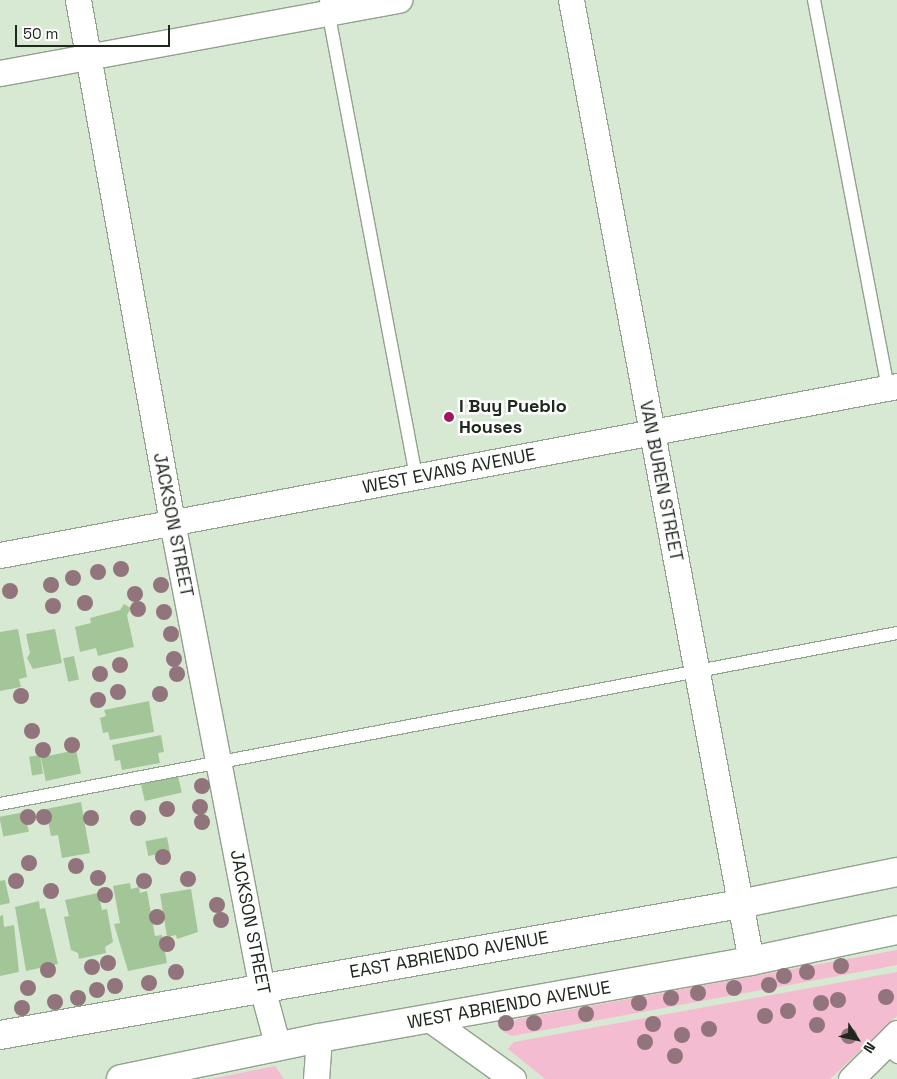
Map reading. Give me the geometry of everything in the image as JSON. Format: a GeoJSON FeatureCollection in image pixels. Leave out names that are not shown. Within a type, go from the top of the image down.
{"type":"FeatureCollection","features":[{"type":"Feature","properties":{"kind":"main road","name":"EAST ABRIENDO AVENUE"},"geometry":{"type":"LineString","coordinates":[[0,1035],[740,904],[897,872]]}},
{"type":"Feature","properties":{"kind":"main road","name":"WEST ABRIENDO AVENUE"},"geometry":{"type":"LineString","coordinates":[[121,1079],[319,1038],[431,1020],[751,961],[897,930]]}},
{"type":"Feature","properties":{"kind":"street","name":"JACKSON STREET"},"geometry":{"type":"LineString","coordinates":[[78,0],[172,522],[262,988],[278,1048]]}},
{"type":"Feature","properties":{"kind":"street"},"geometry":{"type":"LineString","coordinates":[[0,73],[88,57],[327,6],[399,0]]}},
{"type":"Feature","properties":{"kind":"street","name":"VAN BUREN STREET"},"geometry":{"type":"LineString","coordinates":[[572,0],[751,961]]}},
{"type":"Feature","properties":{"kind":"street","name":"WEST EVANS AVENUE"},"geometry":{"type":"LineString","coordinates":[[0,555],[892,387]]}},
{"type":"Feature","properties":{"kind":"street"},"geometry":{"type":"LineString","coordinates":[[431,1020],[513,1079]]}},
{"type":"Feature","properties":{"kind":"street"},"geometry":{"type":"LineString","coordinates":[[316,1079],[319,1038]]}},
{"type":"Feature","properties":{"kind":"street"},"geometry":{"type":"LineString","coordinates":[[851,1079],[892,1045]]}},
{"type":"Feature","properties":{"kind":"lane"},"geometry":{"type":"LineString","coordinates":[[814,0],[892,387]]}},
{"type":"Feature","properties":{"kind":"lane"},"geometry":{"type":"LineString","coordinates":[[327,6],[416,477]]}},
{"type":"Feature","properties":{"kind":"lane"},"geometry":{"type":"LineString","coordinates":[[0,804],[219,764],[897,633]]}},
{"type":"Feature","properties":{"kind":"shaded area"},"geometry":{"type":"Polygon","coordinates":[[[897,950],[897,965],[512,1036],[503,1032],[509,1024],[518,1019],[897,950]]]}},
{"type":"Feature","properties":{"kind":"shaded area"},"geometry":{"type":"Polygon","coordinates":[[[897,972],[897,1016],[830,1079],[545,1079],[508,1049],[514,1042],[897,972]]]}},
{"type":"Feature","properties":{"kind":"shaded area"},"geometry":{"type":"Polygon","coordinates":[[[275,1066],[284,1079],[211,1079],[275,1066]]]}},
{"type":"Feature","properties":{"kind":"building"},"geometry":{"type":"Polygon","coordinates":[[[124,604],[131,608],[127,615],[134,647],[98,656],[96,648],[80,652],[75,627],[91,623],[90,618],[120,610],[124,604]]]}},
{"type":"Feature","properties":{"kind":"building"},"geometry":{"type":"Polygon","coordinates":[[[18,629],[27,677],[19,679],[21,687],[0,691],[0,632],[18,629]]]}},
{"type":"Feature","properties":{"kind":"building"},"geometry":{"type":"Polygon","coordinates":[[[55,629],[62,663],[33,669],[27,658],[30,653],[26,634],[55,629]]]}},
{"type":"Feature","properties":{"kind":"building"},"geometry":{"type":"Polygon","coordinates":[[[74,656],[79,679],[68,682],[63,658],[74,656]]]}},
{"type":"Feature","properties":{"kind":"building"},"geometry":{"type":"Polygon","coordinates":[[[149,701],[154,732],[110,740],[108,732],[103,733],[100,718],[106,716],[104,710],[149,701]]]}},
{"type":"Feature","properties":{"kind":"building"},"geometry":{"type":"Polygon","coordinates":[[[161,735],[164,752],[158,753],[160,763],[122,770],[120,760],[115,761],[112,745],[161,735]]]}},
{"type":"Feature","properties":{"kind":"building"},"geometry":{"type":"Polygon","coordinates":[[[76,750],[81,773],[46,781],[41,757],[76,750]]]}},
{"type":"Feature","properties":{"kind":"building"},"geometry":{"type":"Polygon","coordinates":[[[40,755],[43,774],[32,775],[29,757],[40,755]]]}},
{"type":"Feature","properties":{"kind":"building"},"geometry":{"type":"Polygon","coordinates":[[[178,776],[182,793],[145,801],[141,785],[178,776]]]}},
{"type":"Feature","properties":{"kind":"building"},"geometry":{"type":"Polygon","coordinates":[[[81,802],[90,853],[62,858],[58,835],[51,836],[46,809],[81,802]]]}},
{"type":"Feature","properties":{"kind":"building"},"geometry":{"type":"Polygon","coordinates":[[[25,812],[29,832],[3,837],[0,817],[25,812]]]}},
{"type":"Feature","properties":{"kind":"building"},"geometry":{"type":"Polygon","coordinates":[[[167,837],[170,852],[148,856],[145,841],[167,837]]]}},
{"type":"Feature","properties":{"kind":"building"},"geometry":{"type":"Polygon","coordinates":[[[5,880],[10,903],[0,905],[0,881],[5,880]]]}},
{"type":"Feature","properties":{"kind":"building"},"geometry":{"type":"Polygon","coordinates":[[[130,883],[131,889],[139,887],[140,893],[147,891],[155,936],[162,935],[167,963],[128,971],[114,924],[120,923],[113,886],[130,883]]]}},
{"type":"Feature","properties":{"kind":"building"},"geometry":{"type":"Polygon","coordinates":[[[191,889],[198,932],[177,939],[176,935],[167,937],[160,894],[191,889]]]}},
{"type":"Feature","properties":{"kind":"building"},"geometry":{"type":"Polygon","coordinates":[[[98,893],[102,910],[107,909],[113,942],[105,947],[106,953],[79,959],[78,953],[71,950],[64,917],[69,916],[65,900],[98,893]]]}},
{"type":"Feature","properties":{"kind":"building"},"geometry":{"type":"Polygon","coordinates":[[[39,901],[40,909],[45,908],[58,964],[26,971],[15,907],[39,901]]]}},
{"type":"Feature","properties":{"kind":"building"},"geometry":{"type":"Polygon","coordinates":[[[3,915],[4,927],[14,925],[19,972],[0,976],[0,916],[3,915]]]}},
{"type":"Feature","properties":{"kind":"place","name":"I Buy Pueblo Houses"},"geometry":{"type":"Point","coordinates":[449,417]}}]}
